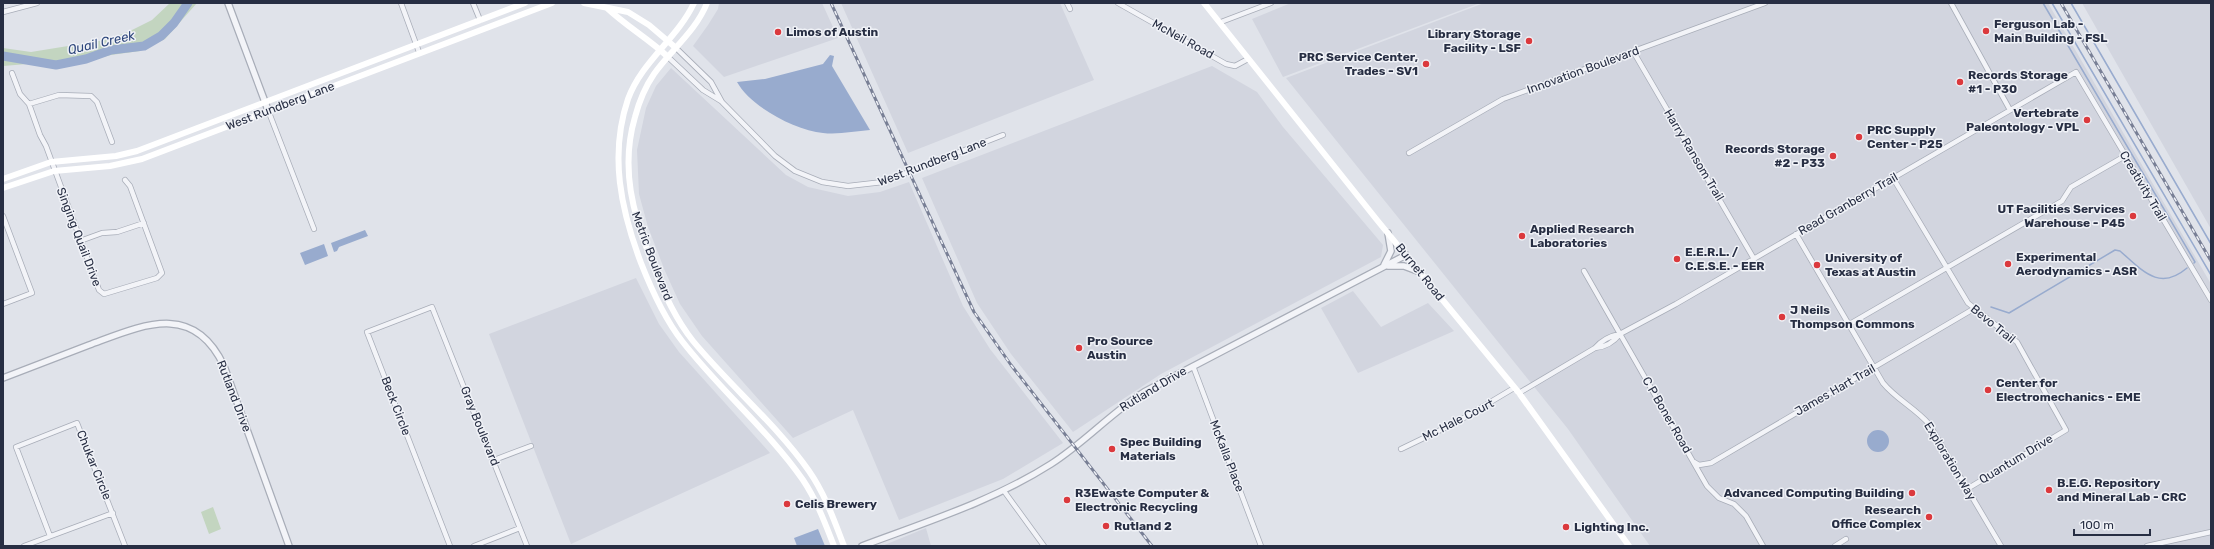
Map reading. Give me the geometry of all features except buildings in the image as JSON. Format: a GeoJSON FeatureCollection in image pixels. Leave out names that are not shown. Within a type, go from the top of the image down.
{"type":"FeatureCollection","features":[{"type":"Feature","properties":{"kind":"main road","name":"West Rundberg Lane"},"geometry":{"type":"LineString","coordinates":[[3,179],[52,162],[116,156],[151,146],[525,3]]}},
{"type":"Feature","properties":{"kind":"main road","name":"West Rundberg Lane"},"geometry":{"type":"LineString","coordinates":[[3,188],[54,171],[121,164],[154,154],[508,18],[552,3]]}},
{"type":"Feature","properties":{"kind":"main road","name":"West Rundberg Lane"},"geometry":{"type":"LineString","coordinates":[[584,3],[619,12],[623,10],[643,21],[676,48]]}},
{"type":"Feature","properties":{"kind":"main road","name":"Metric Boulevard"},"geometry":{"type":"LineString","coordinates":[[694,3],[685,19],[659,48],[642,71],[626,106],[619,146],[620,189],[625,216],[649,284],[672,326],[696,357],[784,456],[814,498],[834,546]]}},
{"type":"Feature","properties":{"kind":"main road","name":"Metric Boulevard"},"geometry":{"type":"LineString","coordinates":[[707,3],[694,26],[651,79],[635,117],[628,158],[630,188],[640,232],[665,297],[679,321],[704,354],[792,449],[808,470],[823,495],[844,546]]}},
{"type":"Feature","properties":{"kind":"main road","name":"Burnet Road"},"geometry":{"type":"LineString","coordinates":[[1204,3],[1388,233],[1519,393],[1630,546]]}},
{"type":"Feature","properties":{"kind":"main road","name":"West Rundberg Lane"},"geometry":{"type":"LineString","coordinates":[[607,8],[659,48],[668,57]]}},
{"type":"Feature","properties":{"kind":"main road"},"geometry":{"type":"LineString","coordinates":[[504,10],[508,18]]}},
{"type":"Feature","properties":{"kind":"main road"},"geometry":{"type":"LineString","coordinates":[[151,146],[154,154]]}},
{"type":"Feature","properties":{"kind":"main road"},"geometry":{"type":"LineString","coordinates":[[620,189],[630,188]]}},
{"type":"Feature","properties":{"kind":"main road"},"geometry":{"type":"LineString","coordinates":[[672,326],[679,321]]}},
{"type":"Feature","properties":{"kind":"main road"},"geometry":{"type":"LineString","coordinates":[[784,456],[792,449]]}},
{"type":"Feature","properties":{"kind":"street"},"geometry":{"type":"LineString","coordinates":[[3,12],[37,3]]}},
{"type":"Feature","properties":{"kind":"street"},"geometry":{"type":"LineString","coordinates":[[228,3],[314,229]]}},
{"type":"Feature","properties":{"kind":"street"},"geometry":{"type":"LineString","coordinates":[[401,3],[420,52]]}},
{"type":"Feature","properties":{"kind":"street"},"geometry":{"type":"LineString","coordinates":[[473,3],[480,20]]}},
{"type":"Feature","properties":{"kind":"street"},"geometry":{"type":"LineString","coordinates":[[1067,3],[1070,9]]}},
{"type":"Feature","properties":{"kind":"street","name":"McNeil Road"},"geometry":{"type":"LineString","coordinates":[[1118,3],[1226,64],[1235,66],[1248,59]]}},
{"type":"Feature","properties":{"kind":"street"},"geometry":{"type":"LineString","coordinates":[[1220,22],[1271,3]]}},
{"type":"Feature","properties":{"kind":"street","name":"Innovation Boulevard"},"geometry":{"type":"LineString","coordinates":[[1409,153],[1503,99],[1765,3]]}},
{"type":"Feature","properties":{"kind":"street"},"geometry":{"type":"LineString","coordinates":[[1951,3],[2010,110]]}},
{"type":"Feature","properties":{"kind":"street","name":"West Rundberg Lane"},"geometry":{"type":"LineString","coordinates":[[676,48],[711,82],[722,102],[744,126],[783,163],[808,178],[836,186],[860,186],[883,182],[1003,135]]}},
{"type":"Feature","properties":{"kind":"street","name":"Harry Ransom Trail"},"geometry":{"type":"LineString","coordinates":[[1633,52],[1754,259]]}},
{"type":"Feature","properties":{"kind":"street","name":"West Rundberg Lane"},"geometry":{"type":"LineString","coordinates":[[668,57],[703,90],[722,102]]}},
{"type":"Feature","properties":{"kind":"street","name":"Read Granberry Trail"},"geometry":{"type":"LineString","coordinates":[[1519,393],[1595,348],[1600,342],[1610,336],[1620,334],[1754,259],[2076,72]]}},
{"type":"Feature","properties":{"kind":"street","name":"Creativity Trail"},"geometry":{"type":"LineString","coordinates":[[2076,72],[2211,300]]}},
{"type":"Feature","properties":{"kind":"street","name":"Singing Quail Drive"},"geometry":{"type":"LineString","coordinates":[[12,73],[20,94],[29,104],[52,162],[80,241],[99,290],[102,293],[109,294],[157,278],[161,274],[161,268],[144,223],[125,180]]}},
{"type":"Feature","properties":{"kind":"street"},"geometry":{"type":"LineString","coordinates":[[29,104],[55,95],[91,96],[97,102],[112,142]]}},
{"type":"Feature","properties":{"kind":"street"},"geometry":{"type":"LineString","coordinates":[[1848,325],[1948,269],[2062,202],[2071,187],[2125,156]]}},
{"type":"Feature","properties":{"kind":"street","name":"Bevo Trail"},"geometry":{"type":"LineString","coordinates":[[1893,178],[1968,303],[2017,342],[2066,430]]}},
{"type":"Feature","properties":{"kind":"street"},"geometry":{"type":"LineString","coordinates":[[3,216],[32,292],[3,304]]}},
{"type":"Feature","properties":{"kind":"street"},"geometry":{"type":"LineString","coordinates":[[80,241],[102,234],[117,232],[144,223]]}},
{"type":"Feature","properties":{"kind":"street"},"geometry":{"type":"LineString","coordinates":[[1382,267],[1388,260],[1390,251],[1388,233]]}},
{"type":"Feature","properties":{"kind":"street","name":"Exploration Way"},"geometry":{"type":"LineString","coordinates":[[1796,234],[1873,367],[1890,392],[1914,409],[1929,424],[2000,546]]}},
{"type":"Feature","properties":{"kind":"street","name":"Rutland Drive"},"geometry":{"type":"LineString","coordinates":[[862,546],[1004,491],[1066,454],[1134,399],[1192,366],[1406,254]]}},
{"type":"Feature","properties":{"kind":"street"},"geometry":{"type":"LineString","coordinates":[[1382,267],[1400,265],[1421,273]]}},
{"type":"Feature","properties":{"kind":"street","name":"C P Boner Road"},"geometry":{"type":"LineString","coordinates":[[1584,271],[1707,486],[1720,498],[1734,504],[1746,516],[1763,546]]}},
{"type":"Feature","properties":{"kind":"street","name":"Gray Boulevard"},"geometry":{"type":"LineString","coordinates":[[432,307],[527,546]]}},
{"type":"Feature","properties":{"kind":"street","name":"Beck Circle"},"geometry":{"type":"LineString","coordinates":[[432,307],[367,332],[450,546]]}},
{"type":"Feature","properties":{"kind":"street","name":"James Hart Trail"},"geometry":{"type":"LineString","coordinates":[[1693,461],[1699,465],[1710,462],[1975,308]]}},
{"type":"Feature","properties":{"kind":"street","name":"Rutland Drive"},"geometry":{"type":"LineString","coordinates":[[3,378],[150,324],[179,325],[197,334],[215,350],[224,366],[289,546]]}},
{"type":"Feature","properties":{"kind":"street","name":"McKalla Place"},"geometry":{"type":"LineString","coordinates":[[1192,366],[1261,546]]}},
{"type":"Feature","properties":{"kind":"street","name":"Mc Hale Court"},"geometry":{"type":"LineString","coordinates":[[1401,449],[1457,422],[1514,388]]}},
{"type":"Feature","properties":{"kind":"street","name":"Chukar Circle"},"geometry":{"type":"LineString","coordinates":[[50,536],[16,447],[77,423],[126,546]]}},
{"type":"Feature","properties":{"kind":"street","name":"Quantum Drive"},"geometry":{"type":"LineString","coordinates":[[1967,489],[2066,430]]}},
{"type":"Feature","properties":{"kind":"street"},"geometry":{"type":"LineString","coordinates":[[494,460],[531,446]]}},
{"type":"Feature","properties":{"kind":"street"},"geometry":{"type":"LineString","coordinates":[[1004,491],[1044,546]]}},
{"type":"Feature","properties":{"kind":"street"},"geometry":{"type":"LineString","coordinates":[[24,546],[113,513]]}},
{"type":"Feature","properties":{"kind":"street"},"geometry":{"type":"LineString","coordinates":[[474,546],[520,528]]}},
{"type":"Feature","properties":{"kind":"street"},"geometry":{"type":"LineString","coordinates":[[2147,546],[2211,532]]}},
{"type":"Feature","properties":{"kind":"street"},"geometry":{"type":"LineString","coordinates":[[1835,546],[1846,539]]}},
{"type":"Feature","properties":{"kind":"shaded area"},"geometry":{"type":"Polygon","coordinates":[[[719,3],[822,3],[838,38],[724,77],[693,46],[718,9],[719,3]]]}},
{"type":"Feature","properties":{"kind":"shaded area"},"geometry":{"type":"Polygon","coordinates":[[[841,3],[1060,3],[1094,80],[908,153],[841,3]]]}},
{"type":"Feature","properties":{"kind":"shaded area"},"geometry":{"type":"Polygon","coordinates":[[[1291,3],[1480,3],[1283,77],[1252,19],[1291,3]]]}},
{"type":"Feature","properties":{"kind":"shaded area","name":"University of Texas at Austin"},"geometry":{"type":"Polygon","coordinates":[[[1484,3],[2048,3],[2211,284],[2211,546],[1650,546],[1568,429],[1286,78],[1484,3]]]}},
{"type":"Feature","properties":{"kind":"shaded area"},"geometry":{"type":"Polygon","coordinates":[[[2082,3],[2211,3],[2211,229],[2082,3]]]}},
{"type":"Feature","properties":{"kind":"shaded area"},"geometry":{"type":"Polygon","coordinates":[[[1212,66],[1257,92],[1283,127],[1383,245],[1381,257],[1161,374],[1073,432],[1011,354],[977,303],[922,178],[1212,66]]]}},
{"type":"Feature","properties":{"kind":"shaded area"},"geometry":{"type":"Polygon","coordinates":[[[671,68],[786,175],[808,187],[848,196],[880,192],[909,182],[963,306],[990,349],[1063,443],[1003,479],[899,520],[853,410],[793,438],[702,336],[680,304],[648,227],[639,194],[637,150],[646,108],[656,86],[671,68]]]}},
{"type":"Feature","properties":{"kind":"shaded area"},"geometry":{"type":"Polygon","coordinates":[[[636,278],[659,324],[679,352],[770,453],[571,544],[489,334],[636,278]]]}},
{"type":"Feature","properties":{"kind":"shaded area"},"geometry":{"type":"Polygon","coordinates":[[[1353,291],[1381,327],[1428,303],[1454,331],[1358,373],[1321,308],[1353,291]]]}},
{"type":"Feature","properties":{"kind":"shaded area"},"geometry":{"type":"Polygon","coordinates":[[[926,528],[931,546],[882,546],[926,528]]]}},
{"type":"Feature","properties":{"kind":"green space"},"geometry":{"type":"Polygon","coordinates":[[[170,3],[197,3],[165,39],[140,51],[111,55],[62,67],[27,64],[3,66],[3,48],[31,52],[105,40],[128,32],[152,20],[170,3]]]}},
{"type":"Feature","properties":{"kind":"green space"},"geometry":{"type":"Polygon","coordinates":[[[213,507],[221,529],[209,534],[201,512],[213,507]]]}},
{"type":"Feature","properties":{"kind":"water"},"geometry":{"type":"Polygon","coordinates":[[[830,55],[834,56],[832,66],[870,130],[823,133],[800,127],[775,116],[763,108],[752,100],[737,82],[765,79],[823,64],[830,55]]]}},
{"type":"Feature","properties":{"kind":"water"},"geometry":{"type":"Polygon","coordinates":[[[365,230],[368,236],[339,247],[337,251],[334,252],[331,243],[365,230]]]}},
{"type":"Feature","properties":{"kind":"water"},"geometry":{"type":"Polygon","coordinates":[[[324,244],[328,256],[305,265],[300,253],[324,244]]]}},
{"type":"Feature","properties":{"kind":"water"},"geometry":{"type":"Polygon","coordinates":[[[1874,430],[1882,430],[1889,437],[1889,445],[1882,452],[1874,452],[1867,445],[1867,437],[1874,430]]]}},
{"type":"Feature","properties":{"kind":"water"},"geometry":{"type":"Polygon","coordinates":[[[818,529],[825,546],[797,546],[794,538],[818,529]]]}},
{"type":"Feature","properties":{"kind":"waterway","name":"Quail Creek"},"geometry":{"type":"LineString","coordinates":[[3,56],[56,65],[86,59],[111,50],[144,46],[161,36],[174,23],[188,3]]}},
{"type":"Feature","properties":{"kind":"waterway"},"geometry":{"type":"LineString","coordinates":[[2043,3],[2195,262],[2194,263]]}},
{"type":"Feature","properties":{"kind":"waterway"},"geometry":{"type":"LineString","coordinates":[[2052,3],[2211,275]]}},
{"type":"Feature","properties":{"kind":"waterway"},"geometry":{"type":"LineString","coordinates":[[2071,3],[2211,244]]}},
{"type":"Feature","properties":{"kind":"waterway"},"geometry":{"type":"LineString","coordinates":[[1991,307],[2009,313],[2115,250],[2120,251],[2151,276],[2168,278],[2177,275],[2187,268]]}},
{"type":"Feature","properties":{"kind":"railway"},"geometry":{"type":"LineString","coordinates":[[831,3],[974,312],[1011,365],[1152,546]]}},
{"type":"Feature","properties":{"kind":"railway"},"geometry":{"type":"LineString","coordinates":[[2061,3],[2211,261]]}},
{"type":"Feature","properties":{"kind":"place","name":"Ferguson Lab - Main Building - FSL"},"geometry":{"type":"Point","coordinates":[1986,31]}},
{"type":"Feature","properties":{"kind":"place","name":"Limos of Austin"},"geometry":{"type":"Point","coordinates":[778,32]}},
{"type":"Feature","properties":{"kind":"place","name":"Library Storage Facility - LSF"},"geometry":{"type":"Point","coordinates":[1529,41]}},
{"type":"Feature","properties":{"kind":"place","name":"PRC Service Center, Trades - SV1"},"geometry":{"type":"Point","coordinates":[1426,64]}},
{"type":"Feature","properties":{"kind":"place","name":"Records Storage #1 - P30"},"geometry":{"type":"Point","coordinates":[1960,82]}},
{"type":"Feature","properties":{"kind":"place","name":"Vertebrate Paleontology - VPL"},"geometry":{"type":"Point","coordinates":[2087,120]}},
{"type":"Feature","properties":{"kind":"place","name":"PRC Supply Center - P25"},"geometry":{"type":"Point","coordinates":[1859,137]}},
{"type":"Feature","properties":{"kind":"place","name":"Records Storage #2 - P33"},"geometry":{"type":"Point","coordinates":[1833,156]}},
{"type":"Feature","properties":{"kind":"place","name":"UT Facilities Services Warehouse - P45"},"geometry":{"type":"Point","coordinates":[2133,216]}},
{"type":"Feature","properties":{"kind":"place","name":"Applied Research Laboratories"},"geometry":{"type":"Point","coordinates":[1522,236]}},
{"type":"Feature","properties":{"kind":"place","name":"E.E.R.L. / C.E.S.E. - EER"},"geometry":{"type":"Point","coordinates":[1677,259]}},
{"type":"Feature","properties":{"kind":"place","name":"Experimental Aerodynamics - ASR"},"geometry":{"type":"Point","coordinates":[2008,264]}},
{"type":"Feature","properties":{"kind":"place","name":"University of Texas at Austin"},"geometry":{"type":"Point","coordinates":[1817,265]}},
{"type":"Feature","properties":{"kind":"place","name":"J Neils Thompson Commons"},"geometry":{"type":"Point","coordinates":[1782,317]}},
{"type":"Feature","properties":{"kind":"place","name":"Pro Source Austin"},"geometry":{"type":"Point","coordinates":[1079,348]}},
{"type":"Feature","properties":{"kind":"place","name":"Center for Electromechanics - EME"},"geometry":{"type":"Point","coordinates":[1988,390]}},
{"type":"Feature","properties":{"kind":"place","name":"Spec Building Materials"},"geometry":{"type":"Point","coordinates":[1112,449]}},
{"type":"Feature","properties":{"kind":"place","name":"B.E.G. Repository and Mineral Lab - CRC"},"geometry":{"type":"Point","coordinates":[2049,490]}},
{"type":"Feature","properties":{"kind":"place","name":"Advanced Computing Building"},"geometry":{"type":"Point","coordinates":[1912,493]}},
{"type":"Feature","properties":{"kind":"place","name":"R3Ewaste Computer & Electronic Recycling"},"geometry":{"type":"Point","coordinates":[1067,500]}},
{"type":"Feature","properties":{"kind":"place","name":"Celis Brewery"},"geometry":{"type":"Point","coordinates":[787,504]}},
{"type":"Feature","properties":{"kind":"place","name":"Research Office Complex"},"geometry":{"type":"Point","coordinates":[1929,517]}},
{"type":"Feature","properties":{"kind":"place","name":"Rutland 2"},"geometry":{"type":"Point","coordinates":[1106,526]}},
{"type":"Feature","properties":{"kind":"place","name":"Lighting Inc."},"geometry":{"type":"Point","coordinates":[1566,527]}}]}
